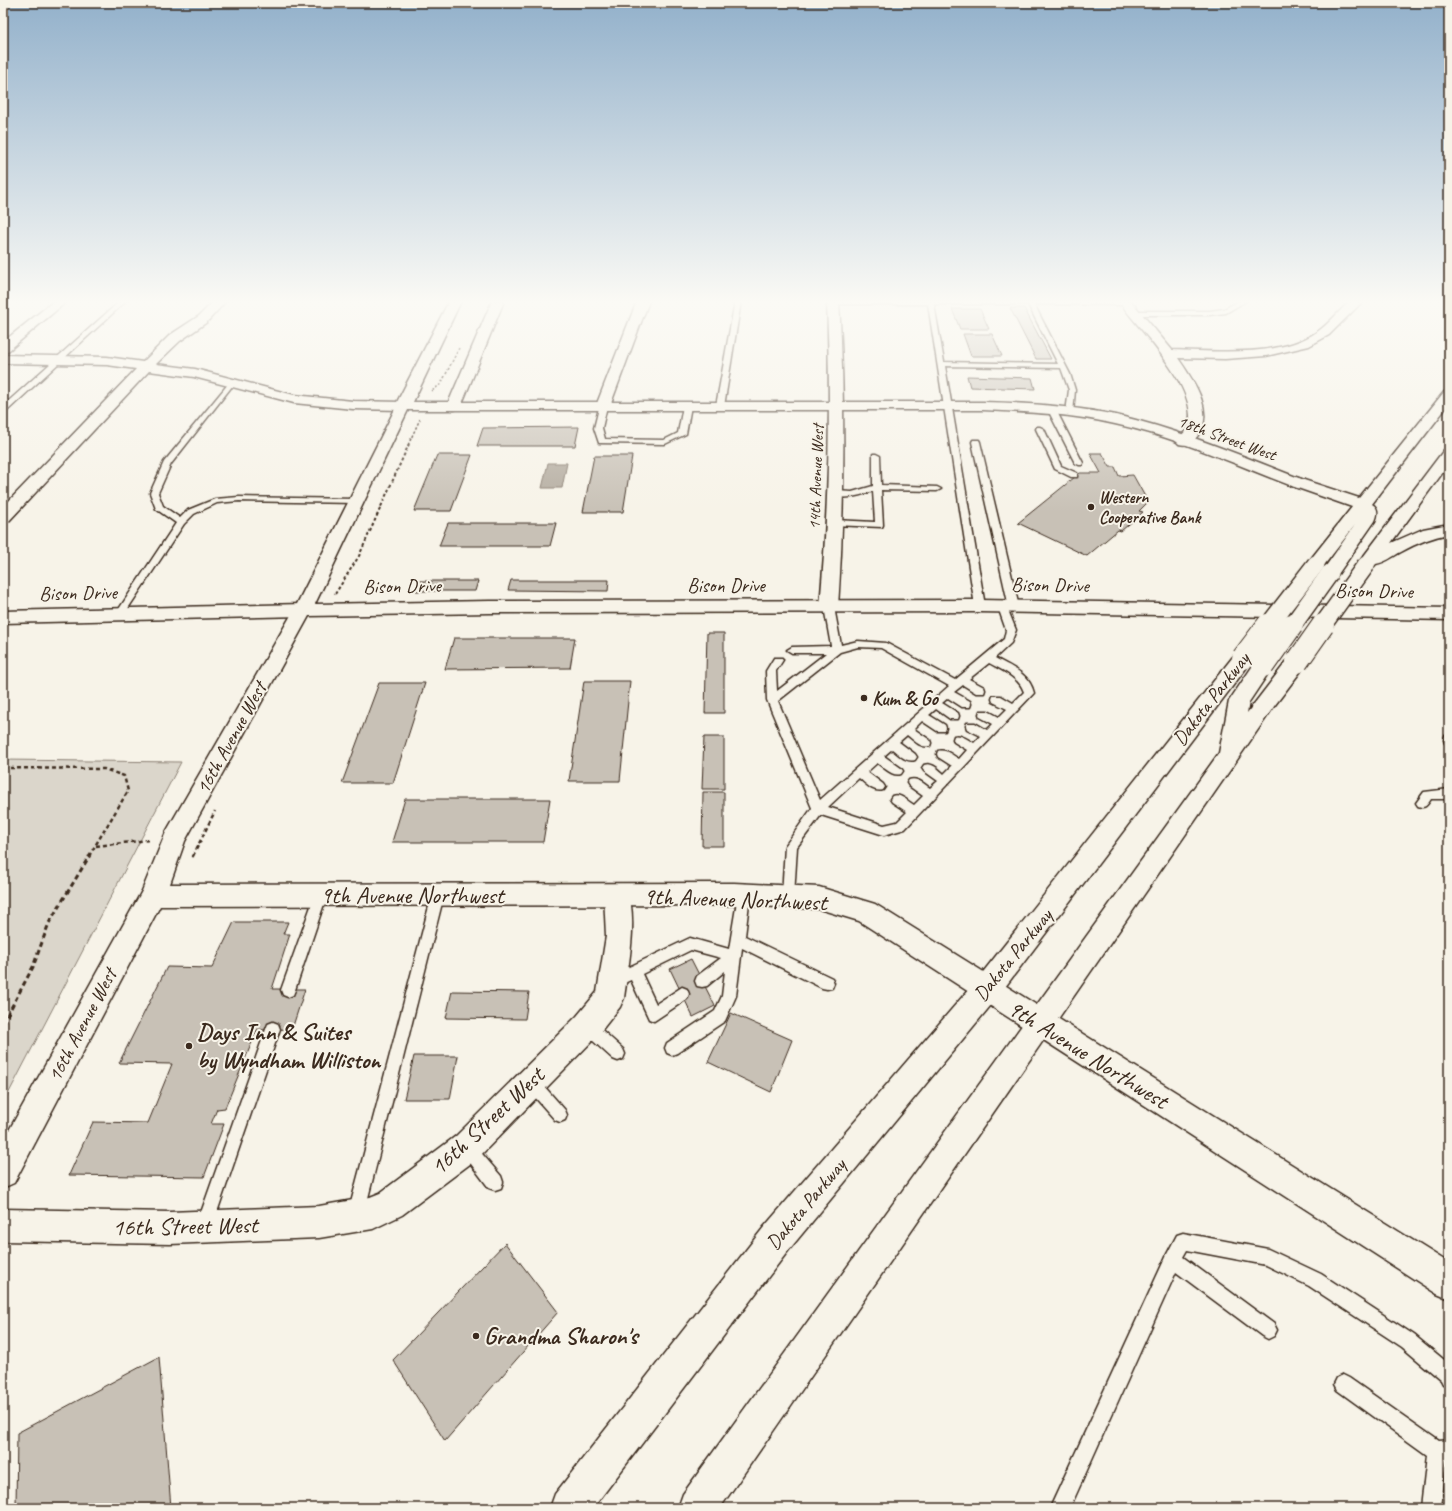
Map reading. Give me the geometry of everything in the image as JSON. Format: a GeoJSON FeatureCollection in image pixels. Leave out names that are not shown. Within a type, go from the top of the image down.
{"type":"FeatureCollection","features":[{"type":"Feature","properties":{"kind":"main road"},"geometry":{"type":"LineString","coordinates":[[3,517],[141,372]]}},
{"type":"Feature","properties":{"kind":"main road","name":"18th Street West"},"geometry":{"type":"LineString","coordinates":[[186,372],[294,399],[353,405],[1008,406],[1052,410],[1135,424],[1184,440],[1298,483]]}},
{"type":"Feature","properties":{"kind":"main road","name":"16th Avenue West"},"geometry":{"type":"LineString","coordinates":[[3,1172],[153,895],[174,839],[303,610],[419,372]]}},
{"type":"Feature","properties":{"kind":"main road"},"geometry":{"type":"LineString","coordinates":[[454,406],[468,372]]}},
{"type":"Feature","properties":{"kind":"main road"},"geometry":{"type":"LineString","coordinates":[[603,406],[616,372]]}},
{"type":"Feature","properties":{"kind":"main road","name":"14th Avenue West"},"geometry":{"type":"LineString","coordinates":[[829,607],[835,493],[837,406],[836,372]]}},
{"type":"Feature","properties":{"kind":"main road"},"geometry":{"type":"LineString","coordinates":[[1179,372],[1191,389],[1196,406],[1196,425],[1194,430],[1184,440]]}},
{"type":"Feature","properties":{"kind":"main road","name":"Dakota Parkway"},"geometry":{"type":"LineString","coordinates":[[569,1508],[776,1239],[986,990],[1253,662],[1323,568],[1339,535],[1449,395]]}},
{"type":"Feature","properties":{"kind":"main road"},"geometry":{"type":"LineString","coordinates":[[697,1508],[1228,758],[1366,565],[1449,453]]}},
{"type":"Feature","properties":{"kind":"main road"},"geometry":{"type":"LineString","coordinates":[[1298,483],[1328,487],[1362,487],[1371,486],[1383,480]]}},
{"type":"Feature","properties":{"kind":"main road"},"geometry":{"type":"LineString","coordinates":[[1228,758],[1239,701],[1253,662],[1302,612],[1323,568],[1367,521],[1370,514],[1369,509],[1362,505],[1298,483]]}},
{"type":"Feature","properties":{"kind":"main road"},"geometry":{"type":"LineString","coordinates":[[1298,483],[1322,497],[1335,513],[1339,535]]}},
{"type":"Feature","properties":{"kind":"main road"},"geometry":{"type":"LineString","coordinates":[[1366,565],[1402,543],[1433,531],[1449,529]]}},
{"type":"Feature","properties":{"kind":"main road","name":"Bison Drive"},"geometry":{"type":"LineString","coordinates":[[3,617],[490,607],[980,606],[1449,614]]}},
{"type":"Feature","properties":{"kind":"main road","name":"9th Avenue Northwest"},"geometry":{"type":"LineString","coordinates":[[153,895],[788,896],[819,898],[866,912],[986,990],[1449,1282]]}},
{"type":"Feature","properties":{"kind":"main road","name":"16th Street West"},"geometry":{"type":"LineString","coordinates":[[3,1225],[170,1228],[319,1222],[373,1213],[391,1204],[467,1147],[530,1082],[588,1026],[610,998],[623,977],[617,896]]}},
{"type":"Feature","properties":{"kind":"lane"},"geometry":{"type":"LineString","coordinates":[[3,410],[46,372]]}},
{"type":"Feature","properties":{"kind":"lane"},"geometry":{"type":"LineString","coordinates":[[720,406],[726,372]]}},
{"type":"Feature","properties":{"kind":"lane"},"geometry":{"type":"LineString","coordinates":[[941,372],[980,606]]}},
{"type":"Feature","properties":{"kind":"lane"},"geometry":{"type":"LineString","coordinates":[[1065,372],[1072,390],[1070,412]]}},
{"type":"Feature","properties":{"kind":"lane"},"geometry":{"type":"LineString","coordinates":[[181,522],[159,507],[154,493],[167,464],[231,384]]}},
{"type":"Feature","properties":{"kind":"lane"},"geometry":{"type":"LineString","coordinates":[[603,406],[598,428],[602,441],[665,442],[682,434],[687,406]]}},
{"type":"Feature","properties":{"kind":"lane"},"geometry":{"type":"LineString","coordinates":[[1052,410],[1079,463]]}},
{"type":"Feature","properties":{"kind":"lane"},"geometry":{"type":"LineString","coordinates":[[1040,429],[1058,467],[1074,475]]}},
{"type":"Feature","properties":{"kind":"lane"},"geometry":{"type":"LineString","coordinates":[[788,896],[791,846],[818,809],[906,729],[1008,641],[1011,630],[1008,607],[976,442]]}},
{"type":"Feature","properties":{"kind":"lane"},"geometry":{"type":"LineString","coordinates":[[834,523],[879,525],[876,456]]}},
{"type":"Feature","properties":{"kind":"lane"},"geometry":{"type":"LineString","coordinates":[[835,493],[853,494],[877,487],[937,489]]}},
{"type":"Feature","properties":{"kind":"lane"},"geometry":{"type":"LineString","coordinates":[[120,614],[181,522],[191,512],[215,501],[239,499],[356,501]]}},
{"type":"Feature","properties":{"kind":"lane"},"geometry":{"type":"LineString","coordinates":[[829,607],[837,649]]}},
{"type":"Feature","properties":{"kind":"lane"},"geometry":{"type":"LineString","coordinates":[[792,650],[837,649],[858,644],[883,645],[955,686],[980,690]]}},
{"type":"Feature","properties":{"kind":"lane"},"geometry":{"type":"LineString","coordinates":[[772,700],[837,649]]}},
{"type":"Feature","properties":{"kind":"lane"},"geometry":{"type":"LineString","coordinates":[[778,660],[771,671],[772,700],[818,809],[884,830],[901,826],[1029,693],[1028,685],[1022,678],[988,658]]}},
{"type":"Feature","properties":{"kind":"lane"},"geometry":{"type":"LineString","coordinates":[[955,686],[966,704]]}},
{"type":"Feature","properties":{"kind":"lane"},"geometry":{"type":"LineString","coordinates":[[998,699],[1014,708]]}},
{"type":"Feature","properties":{"kind":"lane"},"geometry":{"type":"LineString","coordinates":[[935,704],[954,716]]}},
{"type":"Feature","properties":{"kind":"lane"},"geometry":{"type":"LineString","coordinates":[[984,714],[1000,723]]}},
{"type":"Feature","properties":{"kind":"lane"},"geometry":{"type":"LineString","coordinates":[[922,716],[941,728]]}},
{"type":"Feature","properties":{"kind":"lane"},"geometry":{"type":"LineString","coordinates":[[972,726],[988,736]]}},
{"type":"Feature","properties":{"kind":"lane"},"geometry":{"type":"LineString","coordinates":[[906,729],[926,743]]}},
{"type":"Feature","properties":{"kind":"lane"},"geometry":{"type":"LineString","coordinates":[[958,739],[974,750]]}},
{"type":"Feature","properties":{"kind":"lane"},"geometry":{"type":"LineString","coordinates":[[892,743],[911,757]]}},
{"type":"Feature","properties":{"kind":"lane"},"geometry":{"type":"LineString","coordinates":[[942,754],[959,765]]}},
{"type":"Feature","properties":{"kind":"lane"},"geometry":{"type":"LineString","coordinates":[[876,756],[897,771]]}},
{"type":"Feature","properties":{"kind":"lane"},"geometry":{"type":"LineString","coordinates":[[928,768],[945,780]]}},
{"type":"Feature","properties":{"kind":"lane"},"geometry":{"type":"LineString","coordinates":[[859,772],[879,787]]}},
{"type":"Feature","properties":{"kind":"lane"},"geometry":{"type":"LineString","coordinates":[[913,783],[930,795]]}},
{"type":"Feature","properties":{"kind":"lane"},"geometry":{"type":"LineString","coordinates":[[1422,803],[1428,795],[1449,794]]}},
{"type":"Feature","properties":{"kind":"lane"},"geometry":{"type":"LineString","coordinates":[[896,799],[915,812]]}},
{"type":"Feature","properties":{"kind":"lane"},"geometry":{"type":"LineString","coordinates":[[288,990],[321,895]]}},
{"type":"Feature","properties":{"kind":"lane"},"geometry":{"type":"LineString","coordinates":[[672,1048],[720,1016],[729,996],[744,895]]}},
{"type":"Feature","properties":{"kind":"lane"},"geometry":{"type":"LineString","coordinates":[[355,1216],[438,896]]}},
{"type":"Feature","properties":{"kind":"lane"},"geometry":{"type":"LineString","coordinates":[[738,939],[827,983]]}},
{"type":"Feature","properties":{"kind":"lane"},"geometry":{"type":"LineString","coordinates":[[682,994],[654,1014],[623,977],[690,944],[734,956]]}},
{"type":"Feature","properties":{"kind":"lane"},"geometry":{"type":"LineString","coordinates":[[702,981],[734,956]]}},
{"type":"Feature","properties":{"kind":"lane"},"geometry":{"type":"LineString","coordinates":[[588,1026],[618,1054]]}},
{"type":"Feature","properties":{"kind":"lane"},"geometry":{"type":"LineString","coordinates":[[205,1227],[273,1029]]}},
{"type":"Feature","properties":{"kind":"lane"},"geometry":{"type":"LineString","coordinates":[[530,1082],[560,1115]]}},
{"type":"Feature","properties":{"kind":"lane"},"geometry":{"type":"LineString","coordinates":[[467,1147],[495,1182]]}},
{"type":"Feature","properties":{"kind":"lane"},"geometry":{"type":"LineString","coordinates":[[1060,1508],[1183,1241],[1268,1257],[1315,1280],[1408,1341],[1447,1374],[1449,1378]]}},
{"type":"Feature","properties":{"kind":"lane"},"geometry":{"type":"LineString","coordinates":[[1173,1260],[1268,1330]]}},
{"type":"Feature","properties":{"kind":"lane"},"geometry":{"type":"LineString","coordinates":[[1343,1384],[1443,1450],[1431,1508]]}},
{"type":"Feature","properties":{"kind":"path"},"geometry":{"type":"LineString","coordinates":[[3,768],[104,769],[124,776],[128,791],[49,923],[33,967],[3,1022]]}},
{"type":"Feature","properties":{"kind":"path"},"geometry":{"type":"LineString","coordinates":[[96,846],[149,840]]}},
{"type":"Feature","properties":{"kind":"shaded area"},"geometry":{"type":"Polygon","coordinates":[[[548,463],[567,463],[562,488],[542,488],[548,463]]]}},
{"type":"Feature","properties":{"kind":"shaded area"},"geometry":{"type":"Polygon","coordinates":[[[3,760],[181,762],[3,1104],[3,760]]]}},
{"type":"Feature","properties":{"kind":"building"},"geometry":{"type":"Polygon","coordinates":[[[967,376],[1032,378],[1035,389],[970,387],[967,376]]]}},
{"type":"Feature","properties":{"kind":"building"},"geometry":{"type":"Polygon","coordinates":[[[579,427],[575,446],[477,446],[483,428],[579,427]]]}},
{"type":"Feature","properties":{"kind":"building","name":"Western Cooperative Bank"},"geometry":{"type":"Polygon","coordinates":[[[1090,453],[1102,453],[1110,467],[1115,467],[1119,476],[1133,475],[1148,502],[1139,511],[1143,512],[1121,531],[1118,530],[1087,556],[1018,523],[1080,473],[1101,473],[1090,453]]]}},
{"type":"Feature","properties":{"kind":"building"},"geometry":{"type":"Polygon","coordinates":[[[437,455],[472,455],[451,511],[414,511],[437,455]]]}},
{"type":"Feature","properties":{"kind":"building"},"geometry":{"type":"Polygon","coordinates":[[[594,456],[632,456],[623,512],[583,512],[594,456]]]}},
{"type":"Feature","properties":{"kind":"building"},"geometry":{"type":"Polygon","coordinates":[[[448,523],[556,523],[550,546],[439,546],[448,523]]]}},
{"type":"Feature","properties":{"kind":"building"},"geometry":{"type":"Polygon","coordinates":[[[511,580],[609,580],[608,591],[508,590],[511,580]]]}},
{"type":"Feature","properties":{"kind":"building"},"geometry":{"type":"Polygon","coordinates":[[[419,581],[478,581],[475,591],[416,591],[419,581]]]}},
{"type":"Feature","properties":{"kind":"building"},"geometry":{"type":"Polygon","coordinates":[[[707,633],[724,633],[724,713],[705,713],[707,633]]]}},
{"type":"Feature","properties":{"kind":"building"},"geometry":{"type":"Polygon","coordinates":[[[454,638],[575,638],[570,668],[445,669],[454,638]]]}},
{"type":"Feature","properties":{"kind":"building"},"geometry":{"type":"Polygon","coordinates":[[[584,681],[630,681],[620,781],[569,781],[584,681]]]}},
{"type":"Feature","properties":{"kind":"building"},"geometry":{"type":"Polygon","coordinates":[[[379,683],[425,683],[393,783],[342,783],[379,683]]]}},
{"type":"Feature","properties":{"kind":"building"},"geometry":{"type":"Polygon","coordinates":[[[704,737],[724,737],[724,789],[702,789],[704,737]]]}},
{"type":"Feature","properties":{"kind":"building"},"geometry":{"type":"Polygon","coordinates":[[[703,792],[724,792],[724,846],[702,846],[703,792]]]}},
{"type":"Feature","properties":{"kind":"building"},"geometry":{"type":"Polygon","coordinates":[[[405,799],[550,799],[543,842],[392,842],[405,799]]]}},
{"type":"Feature","properties":{"kind":"building","name":"Days Inn & Suites by Wyndham Williston"},"geometry":{"type":"Polygon","coordinates":[[[234,922],[288,922],[283,934],[290,934],[272,989],[305,989],[292,1029],[257,1030],[225,1108],[217,1109],[211,1124],[224,1124],[204,1177],[69,1175],[93,1122],[148,1123],[172,1064],[119,1063],[167,967],[212,968],[234,922]]]}},
{"type":"Feature","properties":{"kind":"building"},"geometry":{"type":"Polygon","coordinates":[[[691,959],[715,1006],[693,1017],[670,969],[691,959]]]}},
{"type":"Feature","properties":{"kind":"building"},"geometry":{"type":"Polygon","coordinates":[[[452,991],[529,992],[525,1019],[446,1018],[452,991]]]}},
{"type":"Feature","properties":{"kind":"building"},"geometry":{"type":"Polygon","coordinates":[[[731,1013],[792,1040],[771,1092],[708,1062],[731,1013]]]}},
{"type":"Feature","properties":{"kind":"building"},"geometry":{"type":"Polygon","coordinates":[[[414,1056],[458,1056],[450,1099],[404,1099],[414,1056]]]}},
{"type":"Feature","properties":{"kind":"building","name":"Grandma Sharon's"},"geometry":{"type":"Polygon","coordinates":[[[505,1243],[558,1312],[445,1441],[393,1360],[505,1243]]]}},
{"type":"Feature","properties":{"kind":"building"},"geometry":{"type":"Polygon","coordinates":[[[159,1357],[171,1508],[16,1508],[17,1433],[159,1357]]]}},
{"type":"Feature","properties":{"kind":"place","name":"Western Cooperative Bank"},"geometry":{"type":"Point","coordinates":[1091,507]}},
{"type":"Feature","properties":{"kind":"place","name":"Kum & Go"},"geometry":{"type":"Point","coordinates":[864,698]}},
{"type":"Feature","properties":{"kind":"place","name":"Days Inn & Suites by Wyndham Williston"},"geometry":{"type":"Point","coordinates":[189,1046]}},
{"type":"Feature","properties":{"kind":"place","name":"Grandma Sharon's"},"geometry":{"type":"Point","coordinates":[476,1336]}}]}
